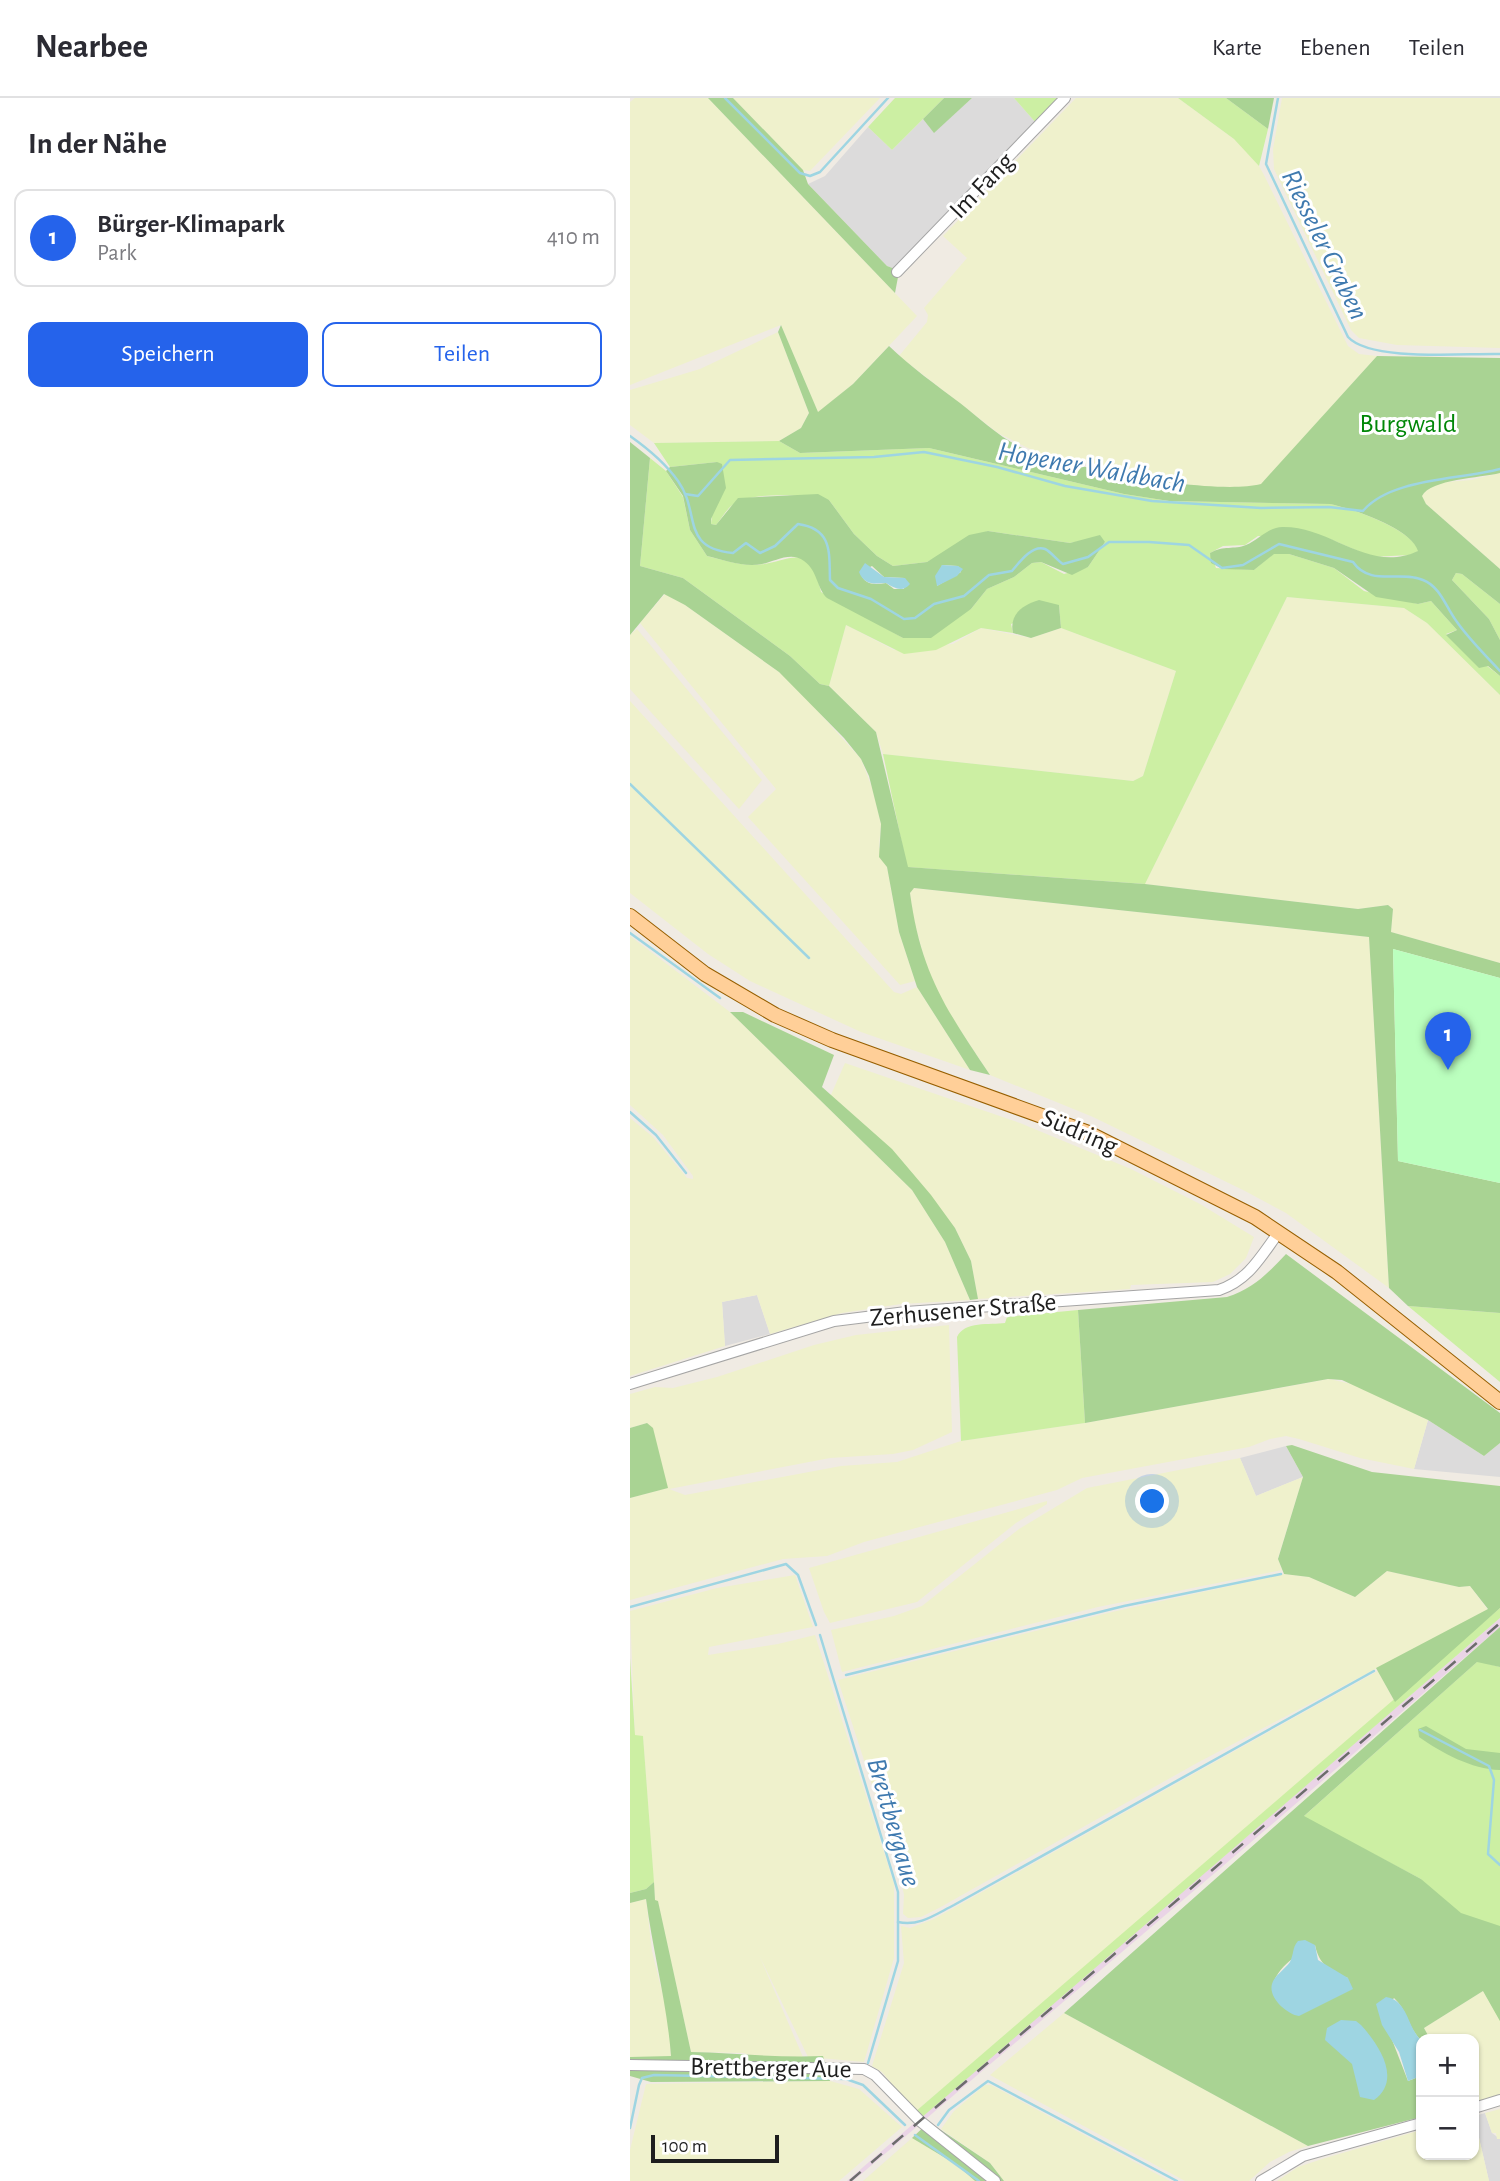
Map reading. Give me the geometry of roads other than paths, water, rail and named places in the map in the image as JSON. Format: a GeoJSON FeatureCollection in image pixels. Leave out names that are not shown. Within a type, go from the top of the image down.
{"type":"FeatureCollection","features":[{"type":"Feature","properties":{"kind":"main road","name":"Südring"},"geometry":{"type":"LineString","coordinates":[[630,916],[705,974],[775,1015],[832,1040],[1086,1132],[1198,1186],[1279,1232],[1337,1272],[1500,1402]]}},
{"type":"Feature","properties":{"kind":"street","name":"Im Fang"},"geometry":{"type":"LineString","coordinates":[[897,272],[1065,98]]}},
{"type":"Feature","properties":{"kind":"street","name":"Zerhusener Straße"},"geometry":{"type":"LineString","coordinates":[[630,1384],[834,1321],[905,1312],[1219,1290],[1236,1284],[1251,1272],[1279,1232]]}},
{"type":"Feature","properties":{"kind":"street","name":"Brettberger Aue"},"geometry":{"type":"LineString","coordinates":[[630,2064],[864,2069],[875,2075],[920,2121],[995,2181]]}},
{"type":"Feature","properties":{"kind":"street"},"geometry":{"type":"LineString","coordinates":[[1479,2106],[1500,2100]]}},
{"type":"Feature","properties":{"kind":"street"},"geometry":{"type":"LineString","coordinates":[[1261,2181],[1303,2156],[1416,2124]]}},
{"type":"Feature","properties":{"kind":"water"},"geometry":{"type":"Polygon","coordinates":[[[865,563],[884,577],[905,578],[910,584],[901,589],[886,583],[867,581],[859,572],[865,563]]]}},
{"type":"Feature","properties":{"kind":"water"},"geometry":{"type":"Polygon","coordinates":[[[942,565],[963,569],[957,576],[937,586],[935,576],[942,565]]]}},
{"type":"Feature","properties":{"kind":"water"},"geometry":{"type":"Polygon","coordinates":[[[1305,1940],[1315,1945],[1318,1960],[1348,1978],[1353,1989],[1299,2016],[1280,2005],[1273,1995],[1272,1984],[1290,1962],[1298,1941],[1305,1940]]]}},
{"type":"Feature","properties":{"kind":"water"},"geometry":{"type":"Polygon","coordinates":[[[1386,1997],[1393,1999],[1403,2008],[1416,2035],[1416,2078],[1408,2081],[1399,2052],[1382,2025],[1376,2004],[1386,1997]]]}},
{"type":"Feature","properties":{"kind":"water"},"geometry":{"type":"Polygon","coordinates":[[[1341,2020],[1356,2021],[1361,2025],[1381,2053],[1387,2073],[1386,2083],[1374,2100],[1360,2097],[1352,2064],[1325,2040],[1327,2028],[1341,2020]]]}},
{"type":"Feature","properties":{"kind":"waterway","name":"Riesseler Graben"},"geometry":{"type":"LineString","coordinates":[[725,98],[800,173],[810,176],[820,172],[888,98]]}},
{"type":"Feature","properties":{"kind":"waterway","name":"Riesseler Graben"},"geometry":{"type":"LineString","coordinates":[[1278,98],[1266,164],[1348,337],[1360,345],[1397,353],[1500,354]]}},
{"type":"Feature","properties":{"kind":"waterway"},"geometry":{"type":"LineString","coordinates":[[630,436],[668,468],[678,481],[685,493],[694,527],[705,544],[716,550],[733,553],[746,543],[760,553],[775,546],[798,524],[809,527],[818,531],[827,544],[830,580],[838,588],[871,599],[904,619],[915,618],[934,604],[964,596],[989,575],[1012,571],[1035,549],[1047,550],[1063,564],[1088,557],[1109,542],[1189,545],[1222,568],[1243,565],[1279,544],[1353,562],[1368,574],[1414,577],[1429,583],[1439,593],[1467,635],[1500,671]]}},
{"type":"Feature","properties":{"kind":"waterway","name":"Hopener Waldbach"},"geometry":{"type":"LineString","coordinates":[[685,494],[698,496],[730,460],[874,457],[924,452],[997,467],[1065,486],[1152,501],[1261,508],[1329,507],[1363,511],[1375,500],[1408,486],[1500,469]]}},
{"type":"Feature","properties":{"kind":"waterway"},"geometry":{"type":"LineString","coordinates":[[630,784],[809,958]]}},
{"type":"Feature","properties":{"kind":"waterway"},"geometry":{"type":"LineString","coordinates":[[630,933],[720,998]]}},
{"type":"Feature","properties":{"kind":"waterway"},"geometry":{"type":"LineString","coordinates":[[630,1112],[656,1135],[686,1173]]}},
{"type":"Feature","properties":{"kind":"waterway","name":"Brettbergaue"},"geometry":{"type":"LineString","coordinates":[[630,1607],[786,1564],[798,1575],[816,1625]]}},
{"type":"Feature","properties":{"kind":"waterway"},"geometry":{"type":"LineString","coordinates":[[846,1675],[1124,1606],[1281,1574]]}},
{"type":"Feature","properties":{"kind":"waterway","name":"Brettbergaue"},"geometry":{"type":"LineString","coordinates":[[820,1635],[898,1892],[898,1961],[868,2063]]}},
{"type":"Feature","properties":{"kind":"waterway"},"geometry":{"type":"LineString","coordinates":[[898,1922],[913,1923],[941,1912],[1374,1671]]}},
{"type":"Feature","properties":{"kind":"waterway"},"geometry":{"type":"LineString","coordinates":[[1420,1730],[1489,1766],[1494,1780],[1488,1854],[1500,1865]]}},
{"type":"Feature","properties":{"kind":"waterway"},"geometry":{"type":"LineString","coordinates":[[630,2128],[642,2078],[654,2075],[846,2079],[863,2085],[905,2125]]}},
{"type":"Feature","properties":{"kind":"waterway","name":"Brettbergaue"},"geometry":{"type":"LineString","coordinates":[[938,2125],[949,2110],[988,2081],[1177,2181]]}},
{"type":"Feature","properties":{"kind":"waterway"},"geometry":{"type":"LineString","coordinates":[[915,2135],[979,2181]]}},
{"type":"Feature","properties":{"kind":"railway"},"geometry":{"type":"LineString","coordinates":[[850,2181],[1500,1623]]}},
{"type":"Feature","properties":{"kind":"place","name":"Bürger-Klimapark"},"geometry":{"type":"Point","coordinates":[1448,1070]}},
{"type":"Feature","properties":{"kind":"park label","name":"Burgwald"},"geometry":{"type":"Point","coordinates":[1408,423]}}]}
